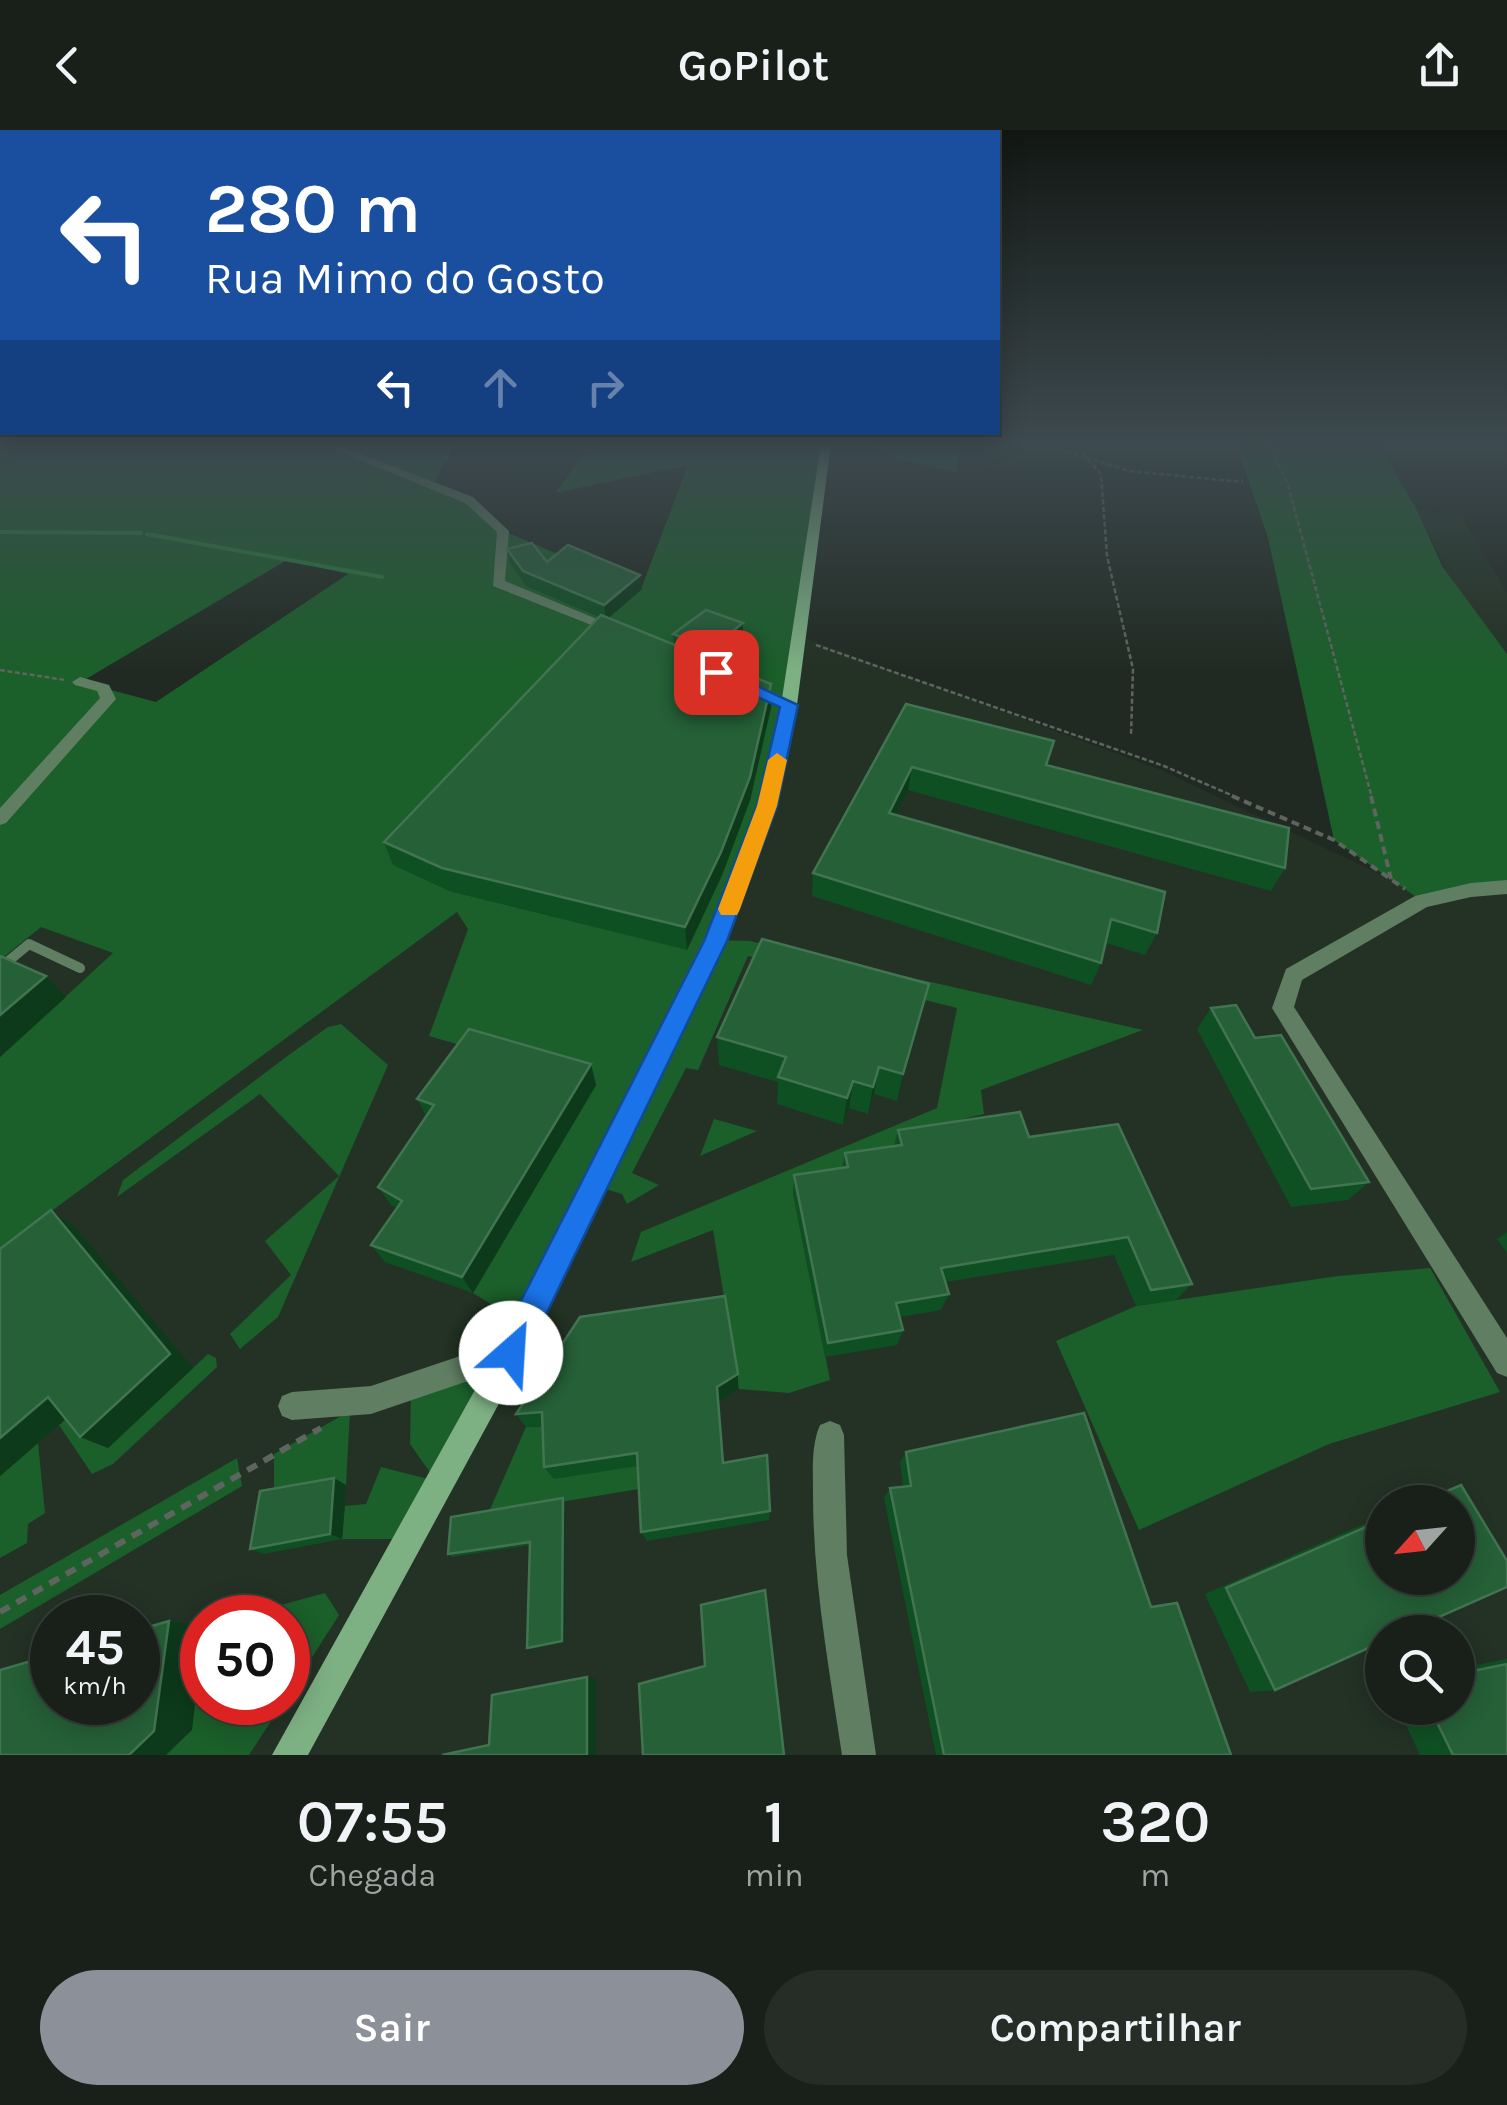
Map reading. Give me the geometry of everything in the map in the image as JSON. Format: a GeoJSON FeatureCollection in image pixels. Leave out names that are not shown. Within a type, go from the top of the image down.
{"type":"FeatureCollection","features":[{"type":"Feature","properties":{"kind":"main road"},"geometry":{"type":"LineString","coordinates":[[289,1755],[511,1353],[716,941],[767,806],[790,705],[816,520]]}},
{"type":"Feature","properties":{"kind":"street"},"geometry":{"type":"LineString","coordinates":[[490,520],[502,531],[498,583],[638,639]]}},
{"type":"Feature","properties":{"kind":"street"},"geometry":{"type":"LineString","coordinates":[[730,679],[790,705]]}},
{"type":"Feature","properties":{"kind":"street"},"geometry":{"type":"LineString","coordinates":[[0,819],[108,699],[104,688],[80,682]]}},
{"type":"Feature","properties":{"kind":"street"},"geometry":{"type":"LineString","coordinates":[[1507,887],[1422,901],[1293,975],[1283,1008],[1507,1363]]}},
{"type":"Feature","properties":{"kind":"street"},"geometry":{"type":"LineString","coordinates":[[292,1406],[370,1400],[511,1353]]}},
{"type":"Feature","properties":{"kind":"street"},"geometry":{"type":"LineString","coordinates":[[830,1435],[825,1500],[828,1538],[859,1755]]}},
{"type":"Feature","properties":{"kind":"lane"},"geometry":{"type":"LineString","coordinates":[[0,968],[29,944],[80,968]]}},
{"type":"Feature","properties":{"kind":"path"},"geometry":{"type":"LineString","coordinates":[[1105,520],[1108,564],[1125,616],[1137,698],[1130,735]]}},
{"type":"Feature","properties":{"kind":"path"},"geometry":{"type":"LineString","coordinates":[[1297,520],[1360,747],[1391,880]]}},
{"type":"Feature","properties":{"kind":"path"},"geometry":{"type":"LineString","coordinates":[[800,640],[1164,766],[1334,840],[1422,901]]}},
{"type":"Feature","properties":{"kind":"path"},"geometry":{"type":"LineString","coordinates":[[0,670],[80,682]]}},
{"type":"Feature","properties":{"kind":"path"},"geometry":{"type":"LineString","coordinates":[[0,1612],[335,1420]]}},
{"type":"Feature","properties":{"kind":"shaded area"},"geometry":{"type":"Polygon","coordinates":[[[1422,520],[1464,520],[1507,593],[1507,663],[1471,620],[1422,520]]]}},
{"type":"Feature","properties":{"kind":"shaded area"},"geometry":{"type":"Polygon","coordinates":[[[467,575],[790,715],[802,637],[1161,770],[1411,889],[1507,882],[1507,1755],[0,1755],[0,880],[467,575]]]}},
{"type":"Feature","properties":{"kind":"green space"},"geometry":{"type":"Polygon","coordinates":[[[0,520],[491,520],[503,531],[641,589],[667,520],[815,520],[789,705],[716,940],[750,941],[1143,1030],[981,1090],[984,1114],[954,1121],[959,1140],[793,1193],[830,1380],[789,1393],[739,1389],[713,1230],[631,1262],[641,1232],[937,1108],[957,1008],[748,956],[698,1070],[686,1068],[632,1173],[659,1185],[627,1204],[622,1194],[592,1185],[525,1325],[473,1293],[596,1085],[429,1036],[468,929],[457,912],[0,1249],[0,1057],[113,953],[41,927],[0,960],[0,520]],[[287,560],[81,682],[156,702],[348,574],[287,560]],[[773,698],[394,865],[450,891],[687,949],[722,875],[750,800],[773,698]]]}},
{"type":"Feature","properties":{"kind":"green space"},"geometry":{"type":"Polygon","coordinates":[[[1262,520],[1421,520],[1442,566],[1507,654],[1507,887],[1422,901],[1334,840],[1262,520]]]}},
{"type":"Feature","properties":{"kind":"green space"},"geometry":{"type":"Polygon","coordinates":[[[341,1024],[388,1065],[278,1317],[240,1349],[230,1334],[291,1275],[265,1241],[339,1176],[260,1094],[117,1197],[123,1180],[290,1054],[328,1027],[341,1024]]]}},
{"type":"Feature","properties":{"kind":"green space"},"geometry":{"type":"Polygon","coordinates":[[[714,1119],[757,1131],[700,1156],[714,1119]]]}},
{"type":"Feature","properties":{"kind":"green space"},"geometry":{"type":"Polygon","coordinates":[[[1430,1268],[1500,1392],[1329,1444],[1139,1530],[1056,1341],[1136,1306],[1338,1276],[1430,1268]]]}},
{"type":"Feature","properties":{"kind":"green space"},"geometry":{"type":"Polygon","coordinates":[[[511,1353],[407,1539],[342,1539],[345,1506],[366,1504],[381,1467],[436,1481],[410,1444],[411,1385],[511,1353]]]}},
{"type":"Feature","properties":{"kind":"green space"},"geometry":{"type":"Polygon","coordinates":[[[208,1354],[216,1358],[217,1367],[113,1464],[92,1474],[59,1425],[77,1409],[108,1448],[208,1354]]]}},
{"type":"Feature","properties":{"kind":"green space"},"geometry":{"type":"Polygon","coordinates":[[[350,1411],[346,1485],[274,1498],[274,1454],[350,1411]]]}},
{"type":"Feature","properties":{"kind":"green space"},"geometry":{"type":"Polygon","coordinates":[[[551,1426],[723,1452],[723,1475],[488,1514],[526,1427],[551,1426]]]}},
{"type":"Feature","properties":{"kind":"green space"},"geometry":{"type":"Polygon","coordinates":[[[38,1443],[45,1513],[28,1524],[27,1543],[0,1558],[0,1476],[38,1443]]]}},
{"type":"Feature","properties":{"kind":"green space"},"geometry":{"type":"Polygon","coordinates":[[[237,1458],[242,1486],[58,1595],[30,1595],[30,1611],[0,1629],[0,1595],[237,1458]]]}},
{"type":"Feature","properties":{"kind":"green space"},"geometry":{"type":"Polygon","coordinates":[[[325,1593],[339,1615],[310,1660],[310,1597],[325,1593]]]}},
{"type":"Feature","properties":{"kind":"green space"},"geometry":{"type":"Polygon","coordinates":[[[180,1653],[180,1725],[269,1725],[249,1755],[0,1755],[30,1724],[160,1725],[160,1676],[180,1653]]]}},
{"type":"Feature","properties":{"kind":"building"},"geometry":{"type":"Polygon","coordinates":[[[532,543],[547,562],[568,545],[640,575],[604,605],[523,571],[507,549],[532,543]]]}},
{"type":"Feature","properties":{"kind":"building"},"geometry":{"type":"Polygon","coordinates":[[[706,610],[743,623],[710,649],[673,634],[706,610]]]}},
{"type":"Feature","properties":{"kind":"building"},"geometry":{"type":"Polygon","coordinates":[[[601,615],[771,684],[750,777],[721,852],[685,927],[442,868],[384,842],[601,615]]]}},
{"type":"Feature","properties":{"kind":"building"},"geometry":{"type":"Polygon","coordinates":[[[906,704],[1054,741],[1046,765],[1289,828],[1285,868],[912,767],[889,813],[1165,892],[1157,933],[1111,919],[1101,963],[813,873],[906,704]]]}},
{"type":"Feature","properties":{"kind":"building"},"geometry":{"type":"Polygon","coordinates":[[[762,939],[929,984],[903,1074],[879,1067],[873,1087],[853,1081],[847,1098],[778,1077],[786,1057],[717,1037],[762,939]]]}},
{"type":"Feature","properties":{"kind":"building"},"geometry":{"type":"Polygon","coordinates":[[[0,956],[46,976],[0,1015],[0,956]]]}},
{"type":"Feature","properties":{"kind":"building"},"geometry":{"type":"Polygon","coordinates":[[[1236,1005],[1255,1038],[1281,1035],[1369,1182],[1311,1189],[1211,1008],[1236,1005]]]}},
{"type":"Feature","properties":{"kind":"building"},"geometry":{"type":"Polygon","coordinates":[[[469,1029],[591,1064],[462,1277],[371,1245],[402,1201],[378,1187],[434,1105],[417,1099],[469,1029]]]}},
{"type":"Feature","properties":{"kind":"building"},"geometry":{"type":"Polygon","coordinates":[[[1020,1112],[1029,1137],[1118,1124],[1192,1284],[1151,1290],[1128,1237],[941,1268],[949,1294],[896,1303],[903,1330],[828,1343],[794,1175],[848,1167],[845,1153],[902,1145],[898,1130],[1020,1112]]]}},
{"type":"Feature","properties":{"kind":"building"},"geometry":{"type":"Polygon","coordinates":[[[51,1210],[170,1354],[80,1437],[48,1397],[0,1438],[0,1249],[51,1210]]]}},
{"type":"Feature","properties":{"kind":"building"},"geometry":{"type":"Polygon","coordinates":[[[725,1296],[738,1374],[717,1387],[723,1463],[767,1455],[770,1511],[641,1532],[637,1453],[544,1467],[542,1412],[516,1414],[580,1317],[725,1296]]]}},
{"type":"Feature","properties":{"kind":"building"},"geometry":{"type":"Polygon","coordinates":[[[1084,1413],[1151,1607],[1177,1603],[1231,1755],[944,1755],[890,1488],[911,1486],[906,1452],[1084,1413]]]}},
{"type":"Feature","properties":{"kind":"building"},"geometry":{"type":"Polygon","coordinates":[[[334,1478],[330,1534],[250,1549],[260,1491],[334,1478]]]}},
{"type":"Feature","properties":{"kind":"building"},"geometry":{"type":"Polygon","coordinates":[[[563,1498],[562,1641],[527,1648],[530,1542],[448,1554],[451,1517],[563,1498]]]}},
{"type":"Feature","properties":{"kind":"building"},"geometry":{"type":"Polygon","coordinates":[[[1475,1508],[1507,1561],[1507,1587],[1444,1615],[1365,1615],[1365,1650],[1275,1690],[1226,1588],[1365,1527],[1365,1595],[1475,1595],[1475,1508]]]}},
{"type":"Feature","properties":{"kind":"building"},"geometry":{"type":"Polygon","coordinates":[[[765,1590],[784,1755],[643,1755],[639,1684],[705,1666],[701,1605],[765,1590]]]}},
{"type":"Feature","properties":{"kind":"building"},"geometry":{"type":"Polygon","coordinates":[[[169,1621],[160,1687],[160,1624],[169,1621]]]}},
{"type":"Feature","properties":{"kind":"building"},"geometry":{"type":"Polygon","coordinates":[[[30,1661],[30,1725],[155,1725],[154,1731],[129,1755],[0,1755],[0,1670],[30,1661]]]}},
{"type":"Feature","properties":{"kind":"building"},"geometry":{"type":"Polygon","coordinates":[[[1507,1664],[1507,1755],[1453,1755],[1438,1725],[1475,1725],[1475,1671],[1507,1664]]]}},
{"type":"Feature","properties":{"kind":"building"},"geometry":{"type":"Polygon","coordinates":[[[587,1677],[587,1755],[442,1755],[489,1745],[492,1695],[587,1677]]]}},
{"type":"Feature","properties":{"kind":"waterway"},"geometry":{"type":"LineString","coordinates":[[0,532],[141,533]]}},
{"type":"Feature","properties":{"kind":"waterway"},"geometry":{"type":"LineString","coordinates":[[147,534],[382,577]]}},
{"type":"Feature","properties":{"kind":"slow traffic"},"geometry":{"type":"LineString","coordinates":[[729,909],[767,806],[777,760]]}},
{"type":"Feature","properties":{"kind":"route"},"geometry":{"type":"LineString","coordinates":[[511,1353],[716,941],[767,806],[790,705],[716,672]]}}]}
